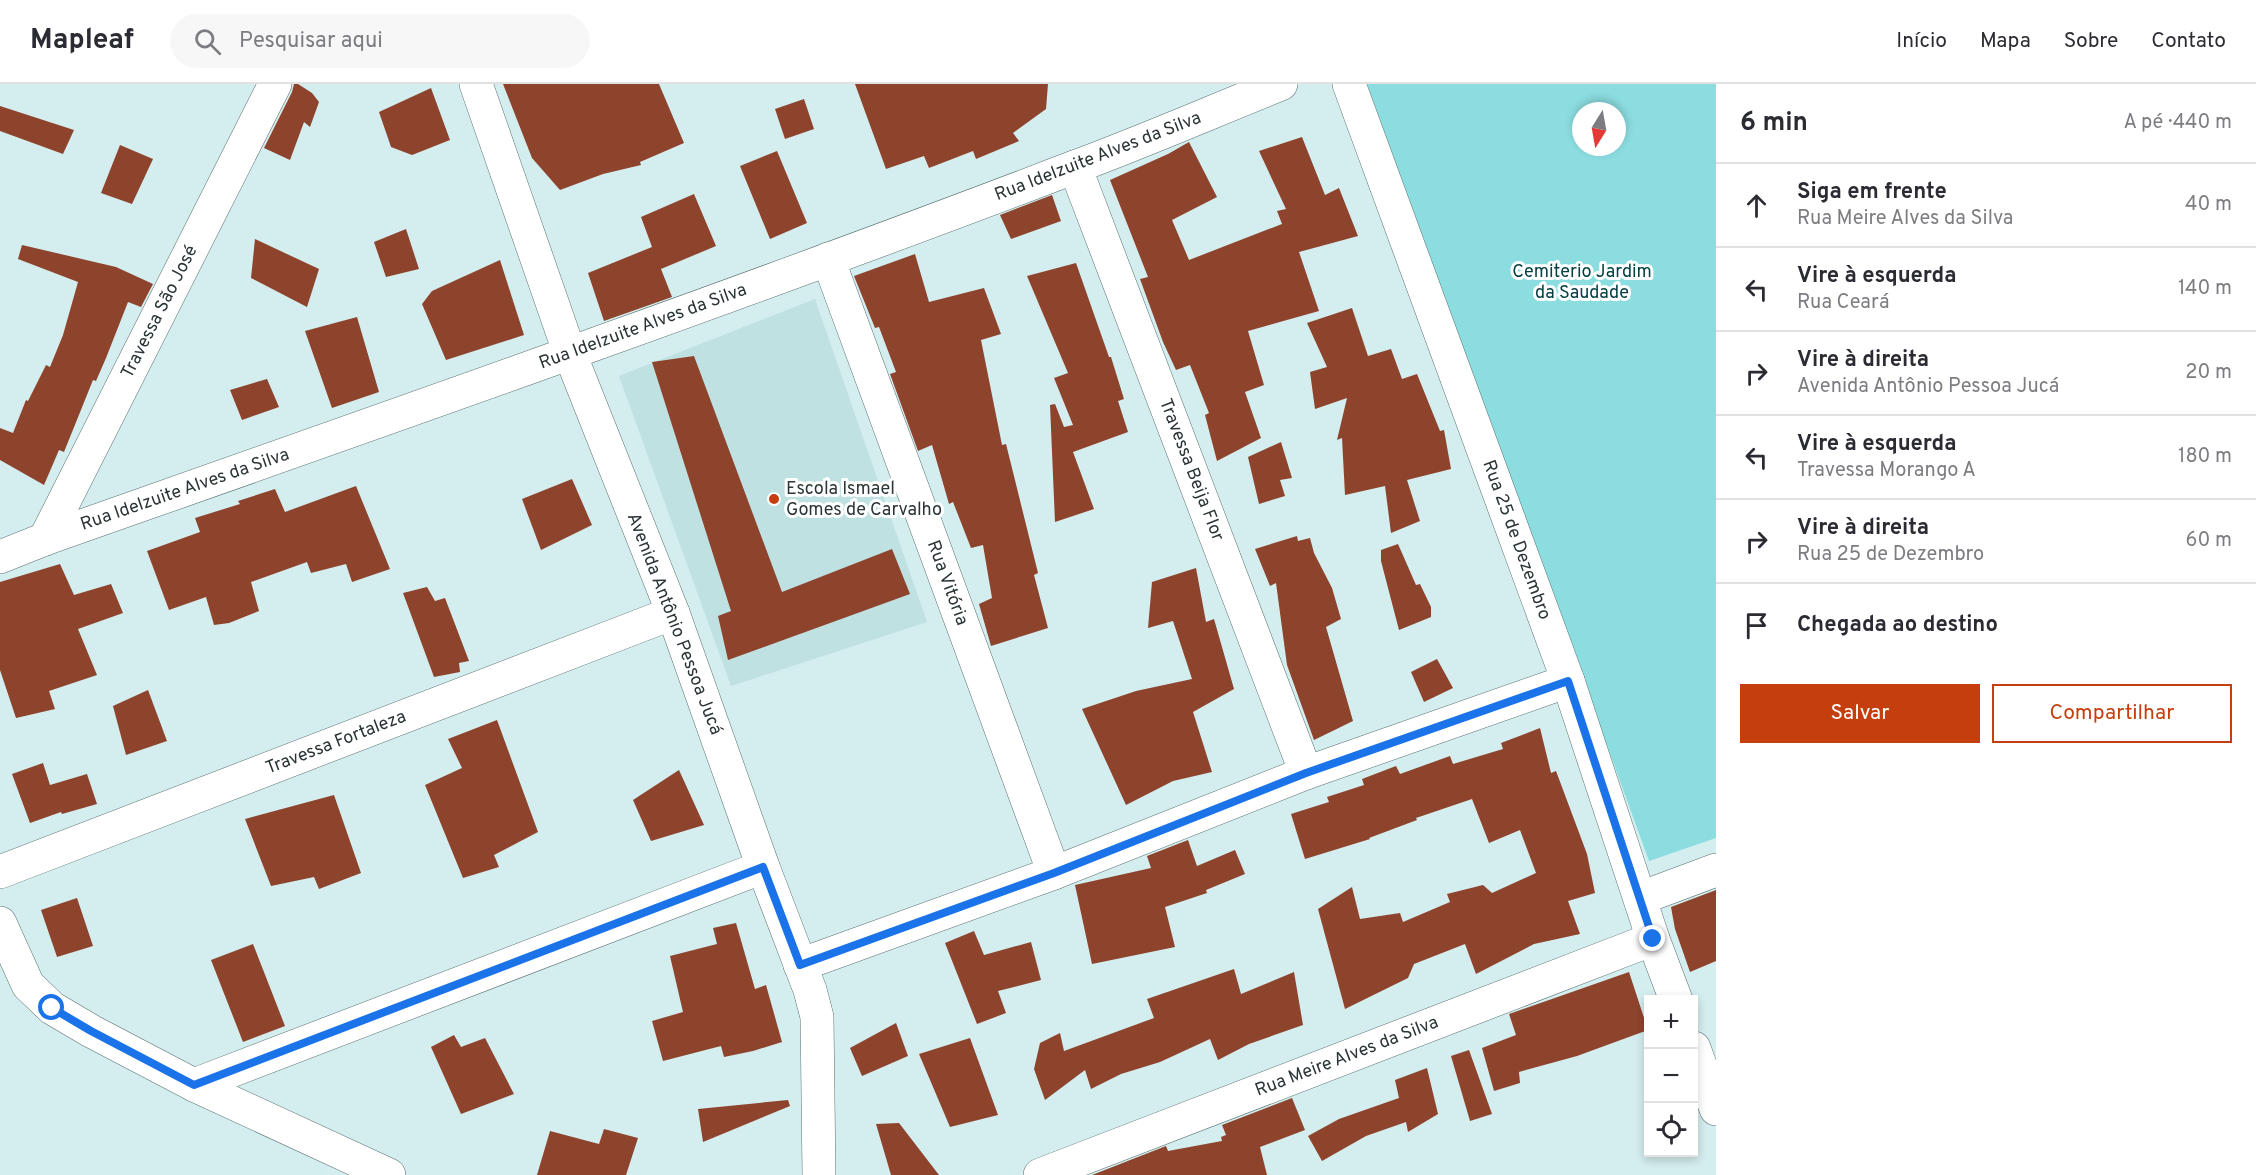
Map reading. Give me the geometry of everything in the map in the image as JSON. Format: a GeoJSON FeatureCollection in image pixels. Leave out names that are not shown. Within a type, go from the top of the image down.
{"type":"FeatureCollection","features":[{"type":"Feature","properties":{"kind":"street","name":"Travessa São José"},"geometry":{"type":"LineString","coordinates":[[45,539],[275,84]]}},
{"type":"Feature","properties":{"kind":"street","name":"Rua Idelzuite Alves da Silva"},"geometry":{"type":"LineString","coordinates":[[0,557],[45,539],[570,354],[828,259],[1075,167],[1281,84]]}},
{"type":"Feature","properties":{"kind":"street","name":"Rua 25 de Dezembro"},"geometry":{"type":"LineString","coordinates":[[1349,84],[1568,681],[1653,939],[1674,995]]}},
{"type":"Feature","properties":{"kind":"street","name":"Avenida Antônio Pessoa Jucá"},"geometry":{"type":"LineString","coordinates":[[482,86],[570,354],[673,613],[763,867],[810,990],[817,1017],[819,1175]]}},
{"type":"Feature","properties":{"kind":"street","name":"Travessa Beija Flor"},"geometry":{"type":"LineString","coordinates":[[1075,167],[1306,773]]}},
{"type":"Feature","properties":{"kind":"street","name":"Rua Vitória"},"geometry":{"type":"LineString","coordinates":[[828,259],[1054,873]]}},
{"type":"Feature","properties":{"kind":"street","name":"Travessa Fortaleza"},"geometry":{"type":"LineString","coordinates":[[0,872],[673,613]]}},
{"type":"Feature","properties":{"kind":"street"},"geometry":{"type":"LineString","coordinates":[[800,965],[1054,873],[1306,773],[1568,681]]}},
{"type":"Feature","properties":{"kind":"street"},"geometry":{"type":"LineString","coordinates":[[194,1085],[763,867]]}},
{"type":"Feature","properties":{"kind":"street"},"geometry":{"type":"LineString","coordinates":[[1641,898],[1716,870]]}},
{"type":"Feature","properties":{"kind":"street"},"geometry":{"type":"LineString","coordinates":[[0,923],[28,985],[52,1008],[194,1085],[389,1175]]}},
{"type":"Feature","properties":{"kind":"street","name":"Rua Meire Alves da Silva"},"geometry":{"type":"LineString","coordinates":[[1040,1175],[1653,939]]}},
{"type":"Feature","properties":{"kind":"street"},"geometry":{"type":"LineString","coordinates":[[1694,1049],[1716,1107]]}},
{"type":"Feature","properties":{"kind":"shaded area","name":"Escola Ismael Gomes de Carvalho"},"geometry":{"type":"Polygon","coordinates":[[[815,299],[927,622],[731,686],[619,376],[815,299]]]}},
{"type":"Feature","properties":{"kind":"green space","name":"Cemiterio Jardim da Saudade"},"geometry":{"type":"Polygon","coordinates":[[[1367,84],[1716,84],[1716,838],[1649,861],[1367,84]]]}},
{"type":"Feature","properties":{"kind":"building"},"geometry":{"type":"Polygon","coordinates":[[[294,84],[312,93],[319,102],[310,127],[304,122],[290,160],[264,148],[294,84]]]}},
{"type":"Feature","properties":{"kind":"building"},"geometry":{"type":"Polygon","coordinates":[[[503,84],[659,84],[684,143],[640,162],[641,165],[603,174],[560,190],[532,158],[503,84]]]}},
{"type":"Feature","properties":{"kind":"building"},"geometry":{"type":"Polygon","coordinates":[[[855,84],[1048,84],[1046,109],[1013,133],[1019,141],[976,159],[973,151],[929,168],[924,156],[886,169],[855,84]]]}},
{"type":"Feature","properties":{"kind":"building"},"geometry":{"type":"Polygon","coordinates":[[[431,88],[450,140],[412,155],[391,147],[379,112],[431,88]]]}},
{"type":"Feature","properties":{"kind":"building"},"geometry":{"type":"Polygon","coordinates":[[[804,99],[814,129],[785,139],[775,109],[804,99]]]}},
{"type":"Feature","properties":{"kind":"building"},"geometry":{"type":"Polygon","coordinates":[[[0,106],[74,130],[63,154],[0,131],[0,106]]]}},
{"type":"Feature","properties":{"kind":"building"},"geometry":{"type":"Polygon","coordinates":[[[1302,137],[1325,195],[1339,188],[1358,236],[1299,252],[1319,311],[1248,331],[1264,385],[1245,392],[1261,438],[1217,461],[1205,415],[1209,413],[1190,365],[1176,370],[1163,342],[1140,279],[1148,277],[1110,180],[1189,142],[1217,197],[1172,220],[1189,260],[1282,224],[1277,211],[1286,209],[1259,151],[1302,137]]]}},
{"type":"Feature","properties":{"kind":"building"},"geometry":{"type":"Polygon","coordinates":[[[120,145],[153,159],[132,204],[101,193],[120,145]]]}},
{"type":"Feature","properties":{"kind":"building"},"geometry":{"type":"Polygon","coordinates":[[[777,151],[807,223],[770,239],[740,166],[777,151]]]}},
{"type":"Feature","properties":{"kind":"building"},"geometry":{"type":"Polygon","coordinates":[[[694,194],[716,246],[661,269],[672,297],[604,321],[588,273],[652,247],[641,217],[694,194]]]}},
{"type":"Feature","properties":{"kind":"building"},"geometry":{"type":"Polygon","coordinates":[[[1052,195],[1061,221],[1011,239],[1000,215],[1052,195]]]}},
{"type":"Feature","properties":{"kind":"building"},"geometry":{"type":"Polygon","coordinates":[[[406,229],[419,269],[386,277],[374,242],[406,229]]]}},
{"type":"Feature","properties":{"kind":"building"},"geometry":{"type":"Polygon","coordinates":[[[255,239],[319,269],[307,307],[251,278],[255,239]]]}},
{"type":"Feature","properties":{"kind":"building"},"geometry":{"type":"Polygon","coordinates":[[[22,245],[116,267],[153,284],[141,307],[128,302],[64,452],[59,450],[44,485],[0,460],[0,428],[13,433],[26,400],[28,401],[46,365],[50,367],[63,335],[78,282],[18,259],[22,245]]]}},
{"type":"Feature","properties":{"kind":"building"},"geometry":{"type":"Polygon","coordinates":[[[915,254],[929,302],[984,288],[1001,334],[981,340],[1002,445],[1006,444],[1038,573],[1034,575],[1048,628],[991,646],[979,604],[992,598],[983,545],[971,548],[953,502],[949,504],[932,445],[918,451],[890,374],[896,372],[879,327],[875,328],[854,276],[915,254]]]}},
{"type":"Feature","properties":{"kind":"building"},"geometry":{"type":"Polygon","coordinates":[[[500,260],[524,335],[446,360],[422,304],[432,291],[500,260]]]}},
{"type":"Feature","properties":{"kind":"building"},"geometry":{"type":"Polygon","coordinates":[[[1076,263],[1124,399],[1118,401],[1128,432],[1073,452],[1094,509],[1055,522],[1050,405],[1055,404],[1064,427],[1073,425],[1054,378],[1068,373],[1027,276],[1076,263]]]}},
{"type":"Feature","properties":{"kind":"building"},"geometry":{"type":"Polygon","coordinates":[[[1352,308],[1368,356],[1391,349],[1402,379],[1417,374],[1440,431],[1444,430],[1451,469],[1407,480],[1420,521],[1391,533],[1385,486],[1345,495],[1342,438],[1337,440],[1347,398],[1315,409],[1310,372],[1327,367],[1307,323],[1352,308]]]}},
{"type":"Feature","properties":{"kind":"building"},"geometry":{"type":"Polygon","coordinates":[[[357,317],[379,392],[332,408],[305,331],[357,317]]]}},
{"type":"Feature","properties":{"kind":"building"},"geometry":{"type":"Polygon","coordinates":[[[694,356],[782,592],[892,549],[910,594],[728,660],[718,616],[731,611],[652,362],[694,356]]]}},
{"type":"Feature","properties":{"kind":"building"},"geometry":{"type":"Polygon","coordinates":[[[267,379],[279,407],[242,420],[230,390],[267,379]]]}},
{"type":"Feature","properties":{"kind":"building"},"geometry":{"type":"Polygon","coordinates":[[[1281,442],[1292,478],[1280,480],[1285,496],[1259,504],[1248,457],[1281,442]]]}},
{"type":"Feature","properties":{"kind":"building"},"geometry":{"type":"Polygon","coordinates":[[[572,479],[592,525],[541,550],[522,499],[572,479]]]}},
{"type":"Feature","properties":{"kind":"building"},"geometry":{"type":"Polygon","coordinates":[[[356,486],[390,569],[352,582],[346,564],[311,573],[307,562],[251,582],[259,611],[229,623],[214,625],[206,597],[169,610],[147,551],[200,532],[195,518],[240,504],[238,501],[275,489],[285,512],[356,486]]]}},
{"type":"Feature","properties":{"kind":"building"},"geometry":{"type":"Polygon","coordinates":[[[1297,536],[1298,541],[1310,538],[1314,553],[1332,588],[1341,619],[1326,627],[1353,721],[1314,740],[1287,665],[1276,583],[1270,586],[1255,549],[1297,536]]]}},
{"type":"Feature","properties":{"kind":"building"},"geometry":{"type":"Polygon","coordinates":[[[1398,544],[1416,585],[1420,584],[1431,607],[1431,617],[1399,630],[1381,561],[1381,550],[1398,544]]]}},
{"type":"Feature","properties":{"kind":"building"},"geometry":{"type":"Polygon","coordinates":[[[60,564],[74,595],[111,584],[123,613],[78,629],[97,675],[49,691],[55,709],[16,718],[0,670],[0,582],[60,564]]]}},
{"type":"Feature","properties":{"kind":"building"},"geometry":{"type":"Polygon","coordinates":[[[1196,568],[1206,622],[1214,619],[1234,689],[1193,712],[1212,772],[1173,781],[1126,805],[1082,709],[1136,691],[1192,679],[1173,621],[1148,628],[1152,582],[1196,568]]]}},
{"type":"Feature","properties":{"kind":"building"},"geometry":{"type":"Polygon","coordinates":[[[427,587],[435,601],[445,598],[469,661],[459,663],[460,672],[434,677],[403,593],[427,587]]]}},
{"type":"Feature","properties":{"kind":"building"},"geometry":{"type":"Polygon","coordinates":[[[1437,659],[1453,688],[1424,702],[1411,672],[1437,659]]]}},
{"type":"Feature","properties":{"kind":"building"},"geometry":{"type":"Polygon","coordinates":[[[148,690],[167,741],[126,755],[113,706],[148,690]]]}},
{"type":"Feature","properties":{"kind":"building"},"geometry":{"type":"Polygon","coordinates":[[[497,720],[538,832],[494,855],[499,867],[463,878],[425,785],[462,768],[448,739],[497,720]]]}},
{"type":"Feature","properties":{"kind":"building"},"geometry":{"type":"Polygon","coordinates":[[[1540,728],[1551,773],[1556,771],[1587,854],[1595,893],[1568,901],[1580,934],[1534,944],[1476,974],[1465,944],[1414,964],[1408,978],[1345,1009],[1318,909],[1352,887],[1360,919],[1400,913],[1403,922],[1450,902],[1447,894],[1483,885],[1492,893],[1536,873],[1520,830],[1489,843],[1472,799],[1416,818],[1417,820],[1370,839],[1305,859],[1291,814],[1329,802],[1327,797],[1364,785],[1362,779],[1396,766],[1400,774],[1450,756],[1453,764],[1503,749],[1501,743],[1540,728]]]}},
{"type":"Feature","properties":{"kind":"building"},"geometry":{"type":"Polygon","coordinates":[[[43,763],[50,785],[87,774],[97,804],[62,814],[61,812],[30,823],[12,774],[43,763]]]}},
{"type":"Feature","properties":{"kind":"building"},"geometry":{"type":"Polygon","coordinates":[[[679,770],[704,825],[651,841],[633,800],[679,770]]]}},
{"type":"Feature","properties":{"kind":"building"},"geometry":{"type":"Polygon","coordinates":[[[334,795],[361,873],[319,889],[314,877],[271,886],[245,819],[334,795]]]}},
{"type":"Feature","properties":{"kind":"building"},"geometry":{"type":"Polygon","coordinates":[[[1188,840],[1197,866],[1235,850],[1245,874],[1206,890],[1207,893],[1165,907],[1175,947],[1092,964],[1075,885],[1151,868],[1147,856],[1188,840]]]}},
{"type":"Feature","properties":{"kind":"building"},"geometry":{"type":"Polygon","coordinates":[[[1716,890],[1716,961],[1690,972],[1675,929],[1671,907],[1716,890]]]}},
{"type":"Feature","properties":{"kind":"building"},"geometry":{"type":"Polygon","coordinates":[[[77,898],[93,946],[57,957],[41,910],[77,898]]]}},
{"type":"Feature","properties":{"kind":"building"},"geometry":{"type":"Polygon","coordinates":[[[736,923],[755,989],[766,985],[782,1042],[724,1057],[721,1046],[663,1061],[652,1021],[683,1012],[670,956],[717,944],[713,928],[736,923]]]}},
{"type":"Feature","properties":{"kind":"building"},"geometry":{"type":"Polygon","coordinates":[[[974,931],[984,955],[1031,942],[1041,980],[998,991],[1006,1013],[977,1024],[945,943],[974,931]]]}},
{"type":"Feature","properties":{"kind":"building"},"geometry":{"type":"Polygon","coordinates":[[[253,944],[285,1026],[243,1042],[211,960],[253,944]]]}},
{"type":"Feature","properties":{"kind":"building"},"geometry":{"type":"Polygon","coordinates":[[[1234,969],[1241,994],[1294,972],[1303,1025],[1249,1044],[1218,1060],[1210,1039],[1160,1062],[1121,1074],[1091,1089],[1085,1070],[1045,1100],[1034,1069],[1040,1043],[1060,1033],[1064,1051],[1154,1018],[1147,999],[1234,969]]]}},
{"type":"Feature","properties":{"kind":"building"},"geometry":{"type":"Polygon","coordinates":[[[1629,972],[1644,1018],[1644,1031],[1577,1056],[1519,1072],[1520,1083],[1494,1091],[1482,1048],[1516,1035],[1509,1014],[1629,972]]]}},
{"type":"Feature","properties":{"kind":"building"},"geometry":{"type":"Polygon","coordinates":[[[896,1023],[908,1056],[862,1076],[850,1048],[896,1023]]]}},
{"type":"Feature","properties":{"kind":"building"},"geometry":{"type":"Polygon","coordinates":[[[454,1035],[461,1047],[485,1038],[514,1094],[461,1114],[431,1047],[454,1035]]]}},
{"type":"Feature","properties":{"kind":"building"},"geometry":{"type":"Polygon","coordinates":[[[970,1038],[998,1115],[950,1127],[919,1054],[970,1038]]]}},
{"type":"Feature","properties":{"kind":"building"},"geometry":{"type":"Polygon","coordinates":[[[1469,1050],[1492,1114],[1470,1121],[1451,1056],[1469,1050]]]}},
{"type":"Feature","properties":{"kind":"building"},"geometry":{"type":"Polygon","coordinates":[[[1427,1068],[1438,1114],[1408,1132],[1406,1122],[1366,1136],[1322,1161],[1308,1136],[1339,1119],[1399,1098],[1395,1080],[1427,1068]]]}},
{"type":"Feature","properties":{"kind":"building"},"geometry":{"type":"Polygon","coordinates":[[[1292,1098],[1305,1130],[1260,1147],[1267,1175],[1092,1175],[1166,1146],[1168,1151],[1222,1141],[1221,1137],[1226,1135],[1222,1125],[1292,1098]]]}},
{"type":"Feature","properties":{"kind":"building"},"geometry":{"type":"Polygon","coordinates":[[[788,1100],[790,1106],[703,1142],[698,1109],[788,1100]]]}},
{"type":"Feature","properties":{"kind":"building"},"geometry":{"type":"Polygon","coordinates":[[[899,1123],[939,1175],[891,1175],[876,1124],[899,1123]]]}},
{"type":"Feature","properties":{"kind":"building"},"geometry":{"type":"Polygon","coordinates":[[[604,1129],[638,1138],[626,1175],[537,1175],[550,1131],[599,1144],[604,1129]]]}},
{"type":"Feature","properties":{"kind":"place","name":"Escola Ismael Gomes de Carvalho"},"geometry":{"type":"Point","coordinates":[774,499]}},
{"type":"Feature","properties":{"kind":"route"},"geometry":{"type":"LineString","coordinates":[[52,1008],[194,1085],[763,867],[800,965],[1054,873],[1306,773],[1568,681],[1653,939]]}}]}
